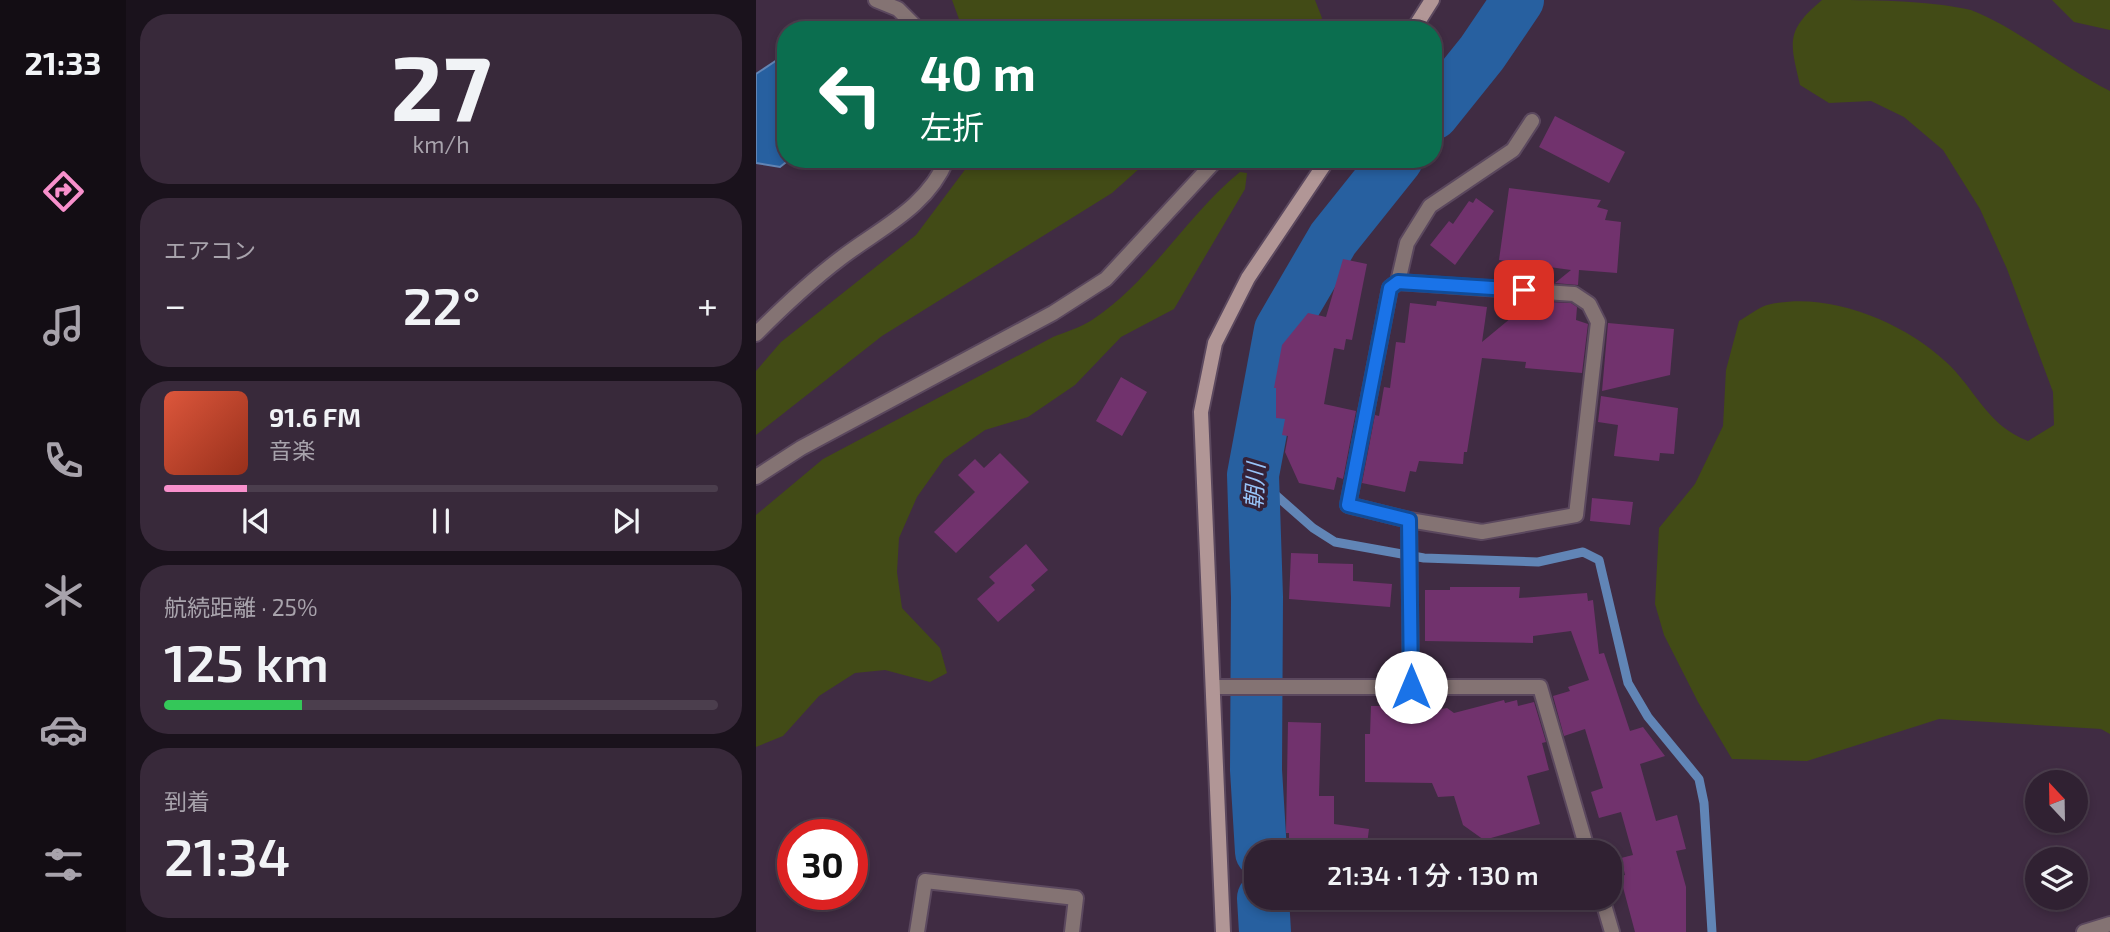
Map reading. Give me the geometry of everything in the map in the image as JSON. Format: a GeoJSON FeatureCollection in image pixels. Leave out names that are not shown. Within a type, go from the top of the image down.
{"type":"FeatureCollection","features":[{"type":"Feature","properties":{"kind":"street"},"geometry":{"type":"LineString","coordinates":[[876,0],[898,9],[910,21]]}},
{"type":"Feature","properties":{"kind":"street"},"geometry":{"type":"LineString","coordinates":[[1419,21],[1432,0]]}},
{"type":"Feature","properties":{"kind":"street"},"geometry":{"type":"LineString","coordinates":[[1398,282],[1574,294],[1589,304],[1598,322],[1576,515],[1482,531],[1409,520],[1348,505],[1390,288],[1398,282],[1407,243],[1430,206],[1513,150],[1532,121]]}},
{"type":"Feature","properties":{"kind":"street"},"geometry":{"type":"LineString","coordinates":[[756,334],[840,258],[913,208],[943,168]]}},
{"type":"Feature","properties":{"kind":"street"},"geometry":{"type":"LineString","coordinates":[[756,477],[801,448],[1053,313],[1106,279],[1209,168]]}},
{"type":"Feature","properties":{"kind":"street"},"geometry":{"type":"LineString","coordinates":[[1223,932],[1201,412],[1215,343],[1248,278],[1322,168]]}},
{"type":"Feature","properties":{"kind":"street"},"geometry":{"type":"LineString","coordinates":[[1409,520],[1411,687]]}},
{"type":"Feature","properties":{"kind":"street"},"geometry":{"type":"LineString","coordinates":[[1213,687],[1539,687],[1584,840]]}},
{"type":"Feature","properties":{"kind":"street"},"geometry":{"type":"LineString","coordinates":[[917,932],[925,881],[1076,898],[1072,932]]}},
{"type":"Feature","properties":{"kind":"street"},"geometry":{"type":"LineString","coordinates":[[1606,910],[1612,932]]}},
{"type":"Feature","properties":{"kind":"street"},"geometry":{"type":"LineString","coordinates":[[2084,932],[2110,924]]}},
{"type":"Feature","properties":{"kind":"green space"},"geometry":{"type":"Polygon","coordinates":[[[952,0],[1315,0],[1322,18],[1320,21],[960,21],[952,0]]]}},
{"type":"Feature","properties":{"kind":"green space"},"geometry":{"type":"Polygon","coordinates":[[[1822,0],[1916,2],[1971,10],[2007,28],[2110,91],[2110,734],[2101,729],[1939,719],[1807,761],[1732,759],[1698,702],[1664,635],[1655,604],[1659,528],[1695,484],[1723,426],[1726,370],[1739,321],[1760,308],[1790,301],[1814,302],[1862,312],[1907,333],[1927,346],[1956,372],[1991,416],[2014,434],[2028,441],[2054,425],[2053,392],[2007,269],[1980,209],[1943,150],[1904,117],[1871,101],[1829,103],[1800,85],[1793,38],[1802,20],[1822,0]]]}},
{"type":"Feature","properties":{"kind":"green space"},"geometry":{"type":"Polygon","coordinates":[[[2052,0],[2110,0],[2110,30],[2074,22],[2052,0]]]}},
{"type":"Feature","properties":{"kind":"green space"},"geometry":{"type":"Polygon","coordinates":[[[966,168],[1140,168],[1112,193],[882,336],[756,435],[756,371],[781,342],[916,235],[966,168]]]}},
{"type":"Feature","properties":{"kind":"green space"},"geometry":{"type":"Polygon","coordinates":[[[1240,172],[1247,173],[1245,189],[1174,309],[1121,337],[1075,385],[1028,417],[985,430],[944,459],[917,497],[899,538],[897,572],[902,608],[940,648],[947,673],[930,682],[885,670],[855,673],[819,696],[783,736],[756,747],[756,515],[823,459],[1053,337],[1092,320],[1151,268],[1202,208],[1240,172]]]}},
{"type":"Feature","properties":{"kind":"water"},"geometry":{"type":"Polygon","coordinates":[[[777,60],[777,166],[756,163],[756,74],[777,60]]]}},
{"type":"Feature","properties":{"kind":"building"},"geometry":{"type":"Polygon","coordinates":[[[1555,116],[1625,152],[1609,183],[1539,147],[1555,116]]]}},
{"type":"Feature","properties":{"kind":"building"},"geometry":{"type":"Polygon","coordinates":[[[1509,188],[1601,200],[1597,207],[1608,210],[1605,220],[1621,222],[1617,273],[1579,270],[1578,285],[1555,283],[1571,270],[1499,260],[1509,188]]]}},
{"type":"Feature","properties":{"kind":"building"},"geometry":{"type":"Polygon","coordinates":[[[1476,198],[1494,211],[1455,265],[1430,245],[1449,221],[1453,224],[1469,201],[1473,203],[1476,198]]]}},
{"type":"Feature","properties":{"kind":"building"},"geometry":{"type":"Polygon","coordinates":[[[1343,259],[1367,264],[1352,340],[1346,339],[1344,350],[1334,348],[1324,404],[1356,411],[1343,479],[1337,477],[1334,490],[1299,483],[1285,452],[1288,436],[1282,435],[1285,419],[1276,418],[1274,388],[1282,345],[1308,313],[1326,317],[1343,259]]]}},
{"type":"Feature","properties":{"kind":"building"},"geometry":{"type":"Polygon","coordinates":[[[1437,301],[1487,307],[1482,342],[1517,313],[1507,306],[1546,310],[1547,302],[1571,303],[1577,307],[1576,320],[1588,324],[1582,373],[1525,368],[1526,362],[1482,358],[1463,464],[1419,461],[1416,472],[1410,471],[1405,492],[1362,483],[1375,415],[1379,416],[1384,387],[1390,388],[1396,342],[1405,343],[1410,303],[1436,306],[1437,301]]]}},
{"type":"Feature","properties":{"kind":"building"},"geometry":{"type":"Polygon","coordinates":[[[1608,323],[1674,329],[1670,375],[1602,391],[1608,323]]]}},
{"type":"Feature","properties":{"kind":"building"},"geometry":{"type":"Polygon","coordinates":[[[1121,377],[1147,392],[1122,436],[1096,421],[1121,377]]]}},
{"type":"Feature","properties":{"kind":"building"},"geometry":{"type":"Polygon","coordinates":[[[1601,396],[1678,408],[1674,454],[1660,453],[1659,461],[1614,456],[1618,425],[1598,422],[1601,396]]]}},
{"type":"Feature","properties":{"kind":"building"},"geometry":{"type":"Polygon","coordinates":[[[1000,453],[1029,482],[956,553],[934,532],[975,492],[958,475],[975,459],[984,468],[1000,453]]]}},
{"type":"Feature","properties":{"kind":"building"},"geometry":{"type":"Polygon","coordinates":[[[1592,498],[1633,502],[1630,525],[1590,521],[1592,498]]]}},
{"type":"Feature","properties":{"kind":"building"},"geometry":{"type":"Polygon","coordinates":[[[1026,544],[1048,570],[1031,585],[1035,590],[998,622],[977,599],[995,583],[989,577],[1026,544]]]}},
{"type":"Feature","properties":{"kind":"building"},"geometry":{"type":"Polygon","coordinates":[[[1291,553],[1318,554],[1318,563],[1353,564],[1353,581],[1392,584],[1390,607],[1289,599],[1291,553]]]}},
{"type":"Feature","properties":{"kind":"building"},"geometry":{"type":"Polygon","coordinates":[[[1450,587],[1520,587],[1519,598],[1587,593],[1588,601],[1593,600],[1599,654],[1604,653],[1630,731],[1643,727],[1665,756],[1640,764],[1656,821],[1677,815],[1686,849],[1676,851],[1686,887],[1686,932],[1635,932],[1622,883],[1622,876],[1625,875],[1622,858],[1633,855],[1621,812],[1599,818],[1591,792],[1603,788],[1585,729],[1564,736],[1553,696],[1570,691],[1568,687],[1589,680],[1571,631],[1533,636],[1533,643],[1425,641],[1425,590],[1450,590],[1450,587]]]}},
{"type":"Feature","properties":{"kind":"building"},"geometry":{"type":"Polygon","coordinates":[[[1504,700],[1505,703],[1517,700],[1518,706],[1534,702],[1546,742],[1542,743],[1549,770],[1527,776],[1540,824],[1484,840],[1463,825],[1454,796],[1438,797],[1432,783],[1365,782],[1365,734],[1370,734],[1371,706],[1394,706],[1394,718],[1447,708],[1454,713],[1504,700]]]}},
{"type":"Feature","properties":{"kind":"building"},"geometry":{"type":"Polygon","coordinates":[[[1288,722],[1321,723],[1319,796],[1334,796],[1334,824],[1369,829],[1368,840],[1289,840],[1289,833],[1286,833],[1288,722]]]}},
{"type":"Feature","properties":{"kind":"waterway","name":"朝川"},"geometry":{"type":"LineString","coordinates":[[1442,103],[1482,53],[1518,0]]}},
{"type":"Feature","properties":{"kind":"waterway","name":"朝川"},"geometry":{"type":"LineString","coordinates":[[1260,840],[1256,770],[1257,597],[1253,475],[1280,330],[1333,239],[1390,168]]}},
{"type":"Feature","properties":{"kind":"waterway"},"geometry":{"type":"LineString","coordinates":[[1253,475],[1313,528],[1335,542],[1424,558],[1538,562],[1583,552],[1599,560],[1628,683],[1648,717],[1699,779],[1704,803],[1712,932]]}},
{"type":"Feature","properties":{"kind":"waterway","name":"朝川"},"geometry":{"type":"LineString","coordinates":[[1264,910],[1265,932]]}},
{"type":"Feature","properties":{"kind":"route"},"geometry":{"type":"LineString","coordinates":[[1411,687],[1409,520],[1348,505],[1390,288],[1398,282],[1524,290]]}}]}
